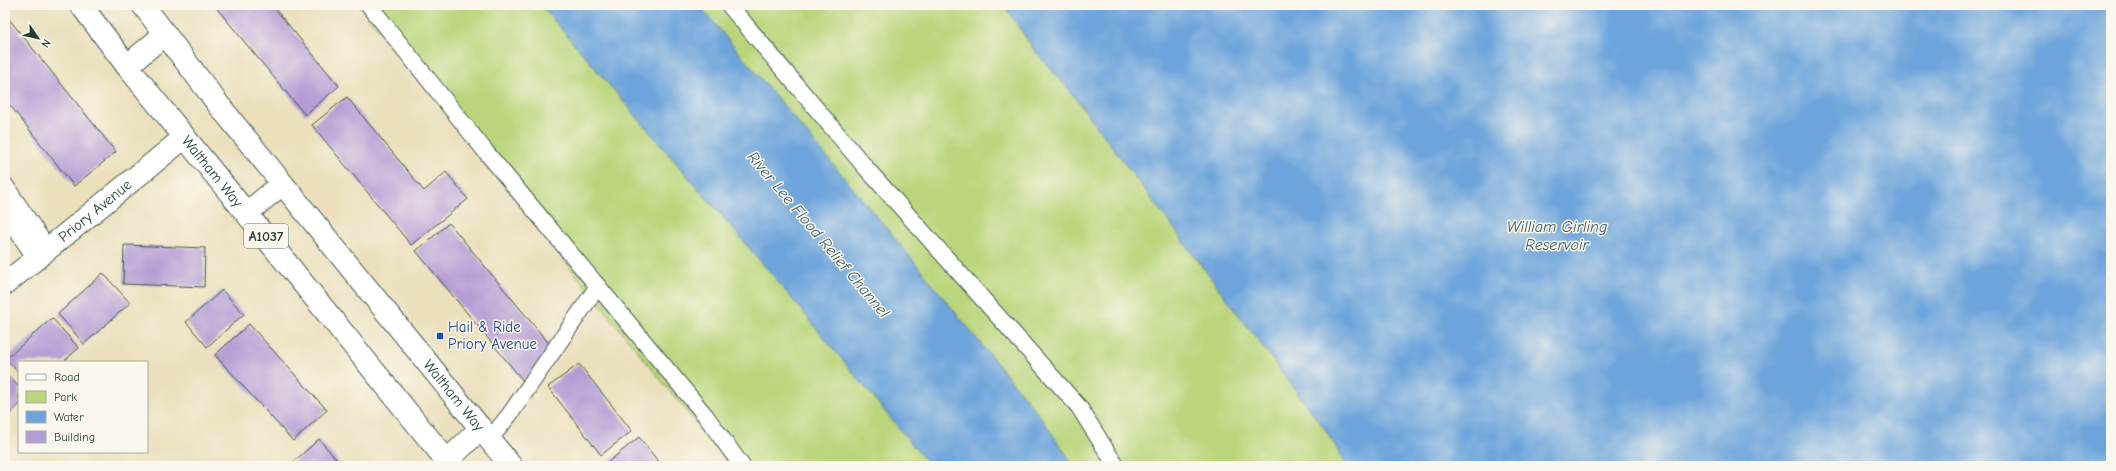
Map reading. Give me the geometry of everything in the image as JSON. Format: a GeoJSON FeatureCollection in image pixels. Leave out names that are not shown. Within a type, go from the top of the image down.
{"type":"FeatureCollection","features":[{"type":"Feature","properties":{"kind":"main road","name":"Waltham Way"},"geometry":{"type":"LineString","coordinates":[[81,5],[127,66],[247,212],[449,464]]}},
{"type":"Feature","properties":{"kind":"main road","name":"Waltham Way"},"geometry":{"type":"LineString","coordinates":[[143,5],[282,184],[486,433],[511,466]]}},
{"type":"Feature","properties":{"kind":"main road"},"geometry":{"type":"LineString","coordinates":[[127,66],[165,34]]}},
{"type":"Feature","properties":{"kind":"main road","name":"Priory Avenue"},"geometry":{"type":"LineString","coordinates":[[5,284],[185,137]]}},
{"type":"Feature","properties":{"kind":"main road","name":"A1037"},"geometry":{"type":"LineString","coordinates":[[247,212],[282,184]]}},
{"type":"Feature","properties":{"kind":"main road","name":"A1037"},"geometry":{"type":"LineString","coordinates":[[449,464],[486,433]]}},
{"type":"Feature","properties":{"kind":"lane"},"geometry":{"type":"LineString","coordinates":[[369,5],[486,152],[705,415],[742,466]]}},
{"type":"Feature","properties":{"kind":"lane"},"geometry":{"type":"LineString","coordinates":[[729,5],[866,168],[1079,407],[1116,466]]}},
{"type":"Feature","properties":{"kind":"lane"},"geometry":{"type":"LineString","coordinates":[[5,185],[42,254]]}},
{"type":"Feature","properties":{"kind":"lane"},"geometry":{"type":"LineString","coordinates":[[5,214],[42,254]]}},
{"type":"Feature","properties":{"kind":"lane"},"geometry":{"type":"LineString","coordinates":[[486,433],[510,414],[598,286]]}},
{"type":"Feature","properties":{"kind":"green space"},"geometry":{"type":"Polygon","coordinates":[[[359,5],[541,5],[780,284],[930,466],[730,466],[359,5]]]}},
{"type":"Feature","properties":{"kind":"green space"},"geometry":{"type":"Polygon","coordinates":[[[699,5],[1004,5],[1035,51],[1071,92],[1327,432],[1347,466],[1074,466],[1040,416],[884,225],[699,5]]]}},
{"type":"Feature","properties":{"kind":"water","name":"River Lee Flood Relief Channel"},"geometry":{"type":"Polygon","coordinates":[[[541,5],[699,5],[884,225],[1040,416],[1074,466],[930,466],[780,284],[541,5]]]}},
{"type":"Feature","properties":{"kind":"water","name":"William Girling Reservoir"},"geometry":{"type":"Polygon","coordinates":[[[1004,5],[2111,5],[2111,466],[1347,466],[1327,432],[1071,92],[1035,51],[1004,5]]]}},
{"type":"Feature","properties":{"kind":"building"},"geometry":{"type":"Polygon","coordinates":[[[214,5],[272,5],[339,86],[305,115],[214,5]]]}},
{"type":"Feature","properties":{"kind":"building"},"geometry":{"type":"Polygon","coordinates":[[[5,14],[116,152],[74,186],[5,99],[5,14]]]}},
{"type":"Feature","properties":{"kind":"building"},"geometry":{"type":"Polygon","coordinates":[[[347,97],[424,191],[446,172],[468,199],[411,245],[312,125],[347,97]]]}},
{"type":"Feature","properties":{"kind":"building"},"geometry":{"type":"Polygon","coordinates":[[[449,223],[551,346],[524,382],[416,251],[449,223]]]}},
{"type":"Feature","properties":{"kind":"building"},"geometry":{"type":"Polygon","coordinates":[[[124,245],[205,248],[204,287],[123,284],[124,245]]]}},
{"type":"Feature","properties":{"kind":"building"},"geometry":{"type":"Polygon","coordinates":[[[103,273],[130,303],[84,344],[58,314],[103,273]]]}},
{"type":"Feature","properties":{"kind":"building"},"geometry":{"type":"Polygon","coordinates":[[[222,290],[244,314],[207,347],[186,322],[222,290]]]}},
{"type":"Feature","properties":{"kind":"building"},"geometry":{"type":"Polygon","coordinates":[[[52,318],[79,348],[64,361],[18,361],[18,372],[6,359],[52,318]]]}},
{"type":"Feature","properties":{"kind":"building"},"geometry":{"type":"Polygon","coordinates":[[[249,324],[327,410],[293,441],[215,355],[249,324]]]}},
{"type":"Feature","properties":{"kind":"building"},"geometry":{"type":"Polygon","coordinates":[[[579,364],[632,431],[601,455],[548,387],[579,364]]]}},
{"type":"Feature","properties":{"kind":"building"},"geometry":{"type":"Polygon","coordinates":[[[5,372],[18,386],[18,406],[5,418],[5,372]]]}},
{"type":"Feature","properties":{"kind":"building"},"geometry":{"type":"Polygon","coordinates":[[[639,437],[662,466],[609,466],[607,463],[639,437]]]}},
{"type":"Feature","properties":{"kind":"building"},"geometry":{"type":"Polygon","coordinates":[[[319,439],[342,466],[289,466],[319,439]]]}},
{"type":"Feature","properties":{"kind":"place","name":"Hail & Ride Priory Avenue"},"geometry":{"type":"Point","coordinates":[440,336]}}]}
